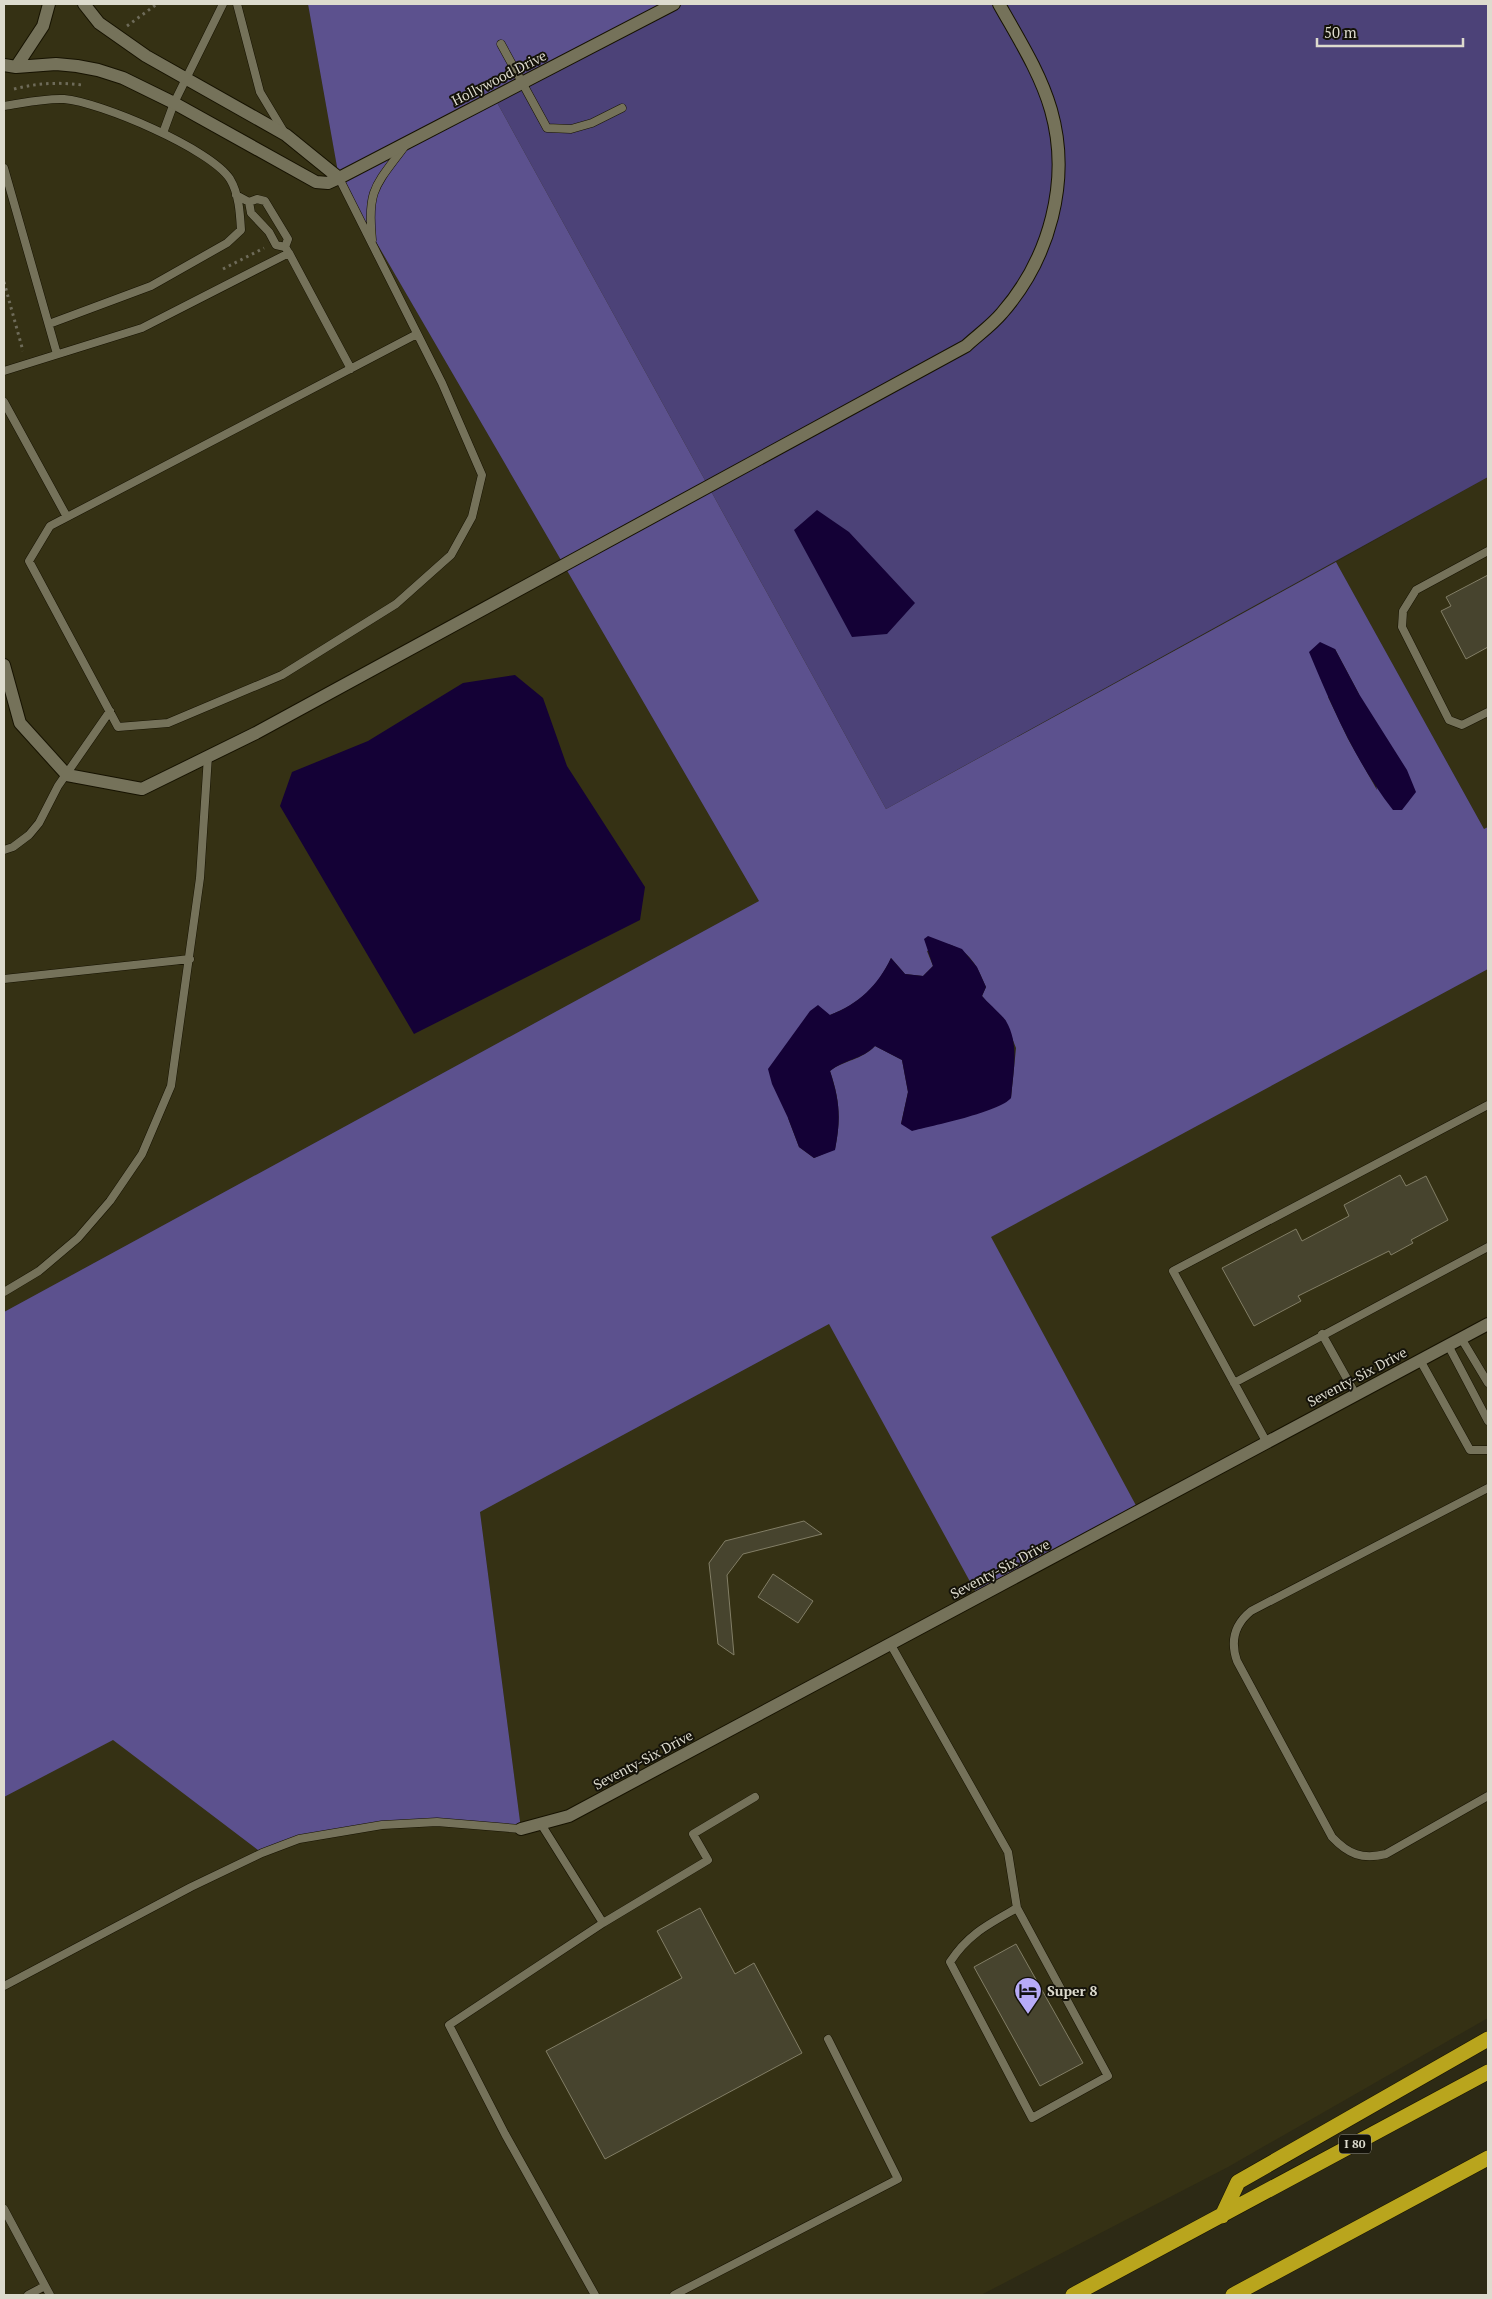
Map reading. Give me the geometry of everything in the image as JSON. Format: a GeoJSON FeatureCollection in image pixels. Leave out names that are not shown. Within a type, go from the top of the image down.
{"type":"FeatureCollection","features":[{"type":"Feature","properties":{"kind":"highway"},"geometry":{"type":"LineString","coordinates":[[1222,2216],[1238,2182],[1488,2039]]}},
{"type":"Feature","properties":{"kind":"highway","name":"I 80"},"geometry":{"type":"LineString","coordinates":[[1074,2295],[1488,2072]]}},
{"type":"Feature","properties":{"kind":"highway"},"geometry":{"type":"LineString","coordinates":[[1233,2295],[1488,2158]]}},
{"type":"Feature","properties":{"kind":"street"},"geometry":{"type":"LineString","coordinates":[[10,66],[44,26],[49,4]]}},
{"type":"Feature","properties":{"kind":"street"},"geometry":{"type":"LineString","coordinates":[[84,4],[99,23],[118,37],[146,56],[286,136],[338,178]]}},
{"type":"Feature","properties":{"kind":"street","name":"Hollywood Drive"},"geometry":{"type":"LineString","coordinates":[[10,66],[56,64],[98,70],[123,78],[174,103],[316,182],[328,183],[674,4]]}},
{"type":"Feature","properties":{"kind":"street"},"geometry":{"type":"LineString","coordinates":[[4,665],[20,723],[67,775],[142,789],[256,733],[966,346],[1002,312],[1028,278],[1044,244],[1054,211],[1058,179],[1057,146],[1051,110],[1038,75],[999,4]]}},
{"type":"Feature","properties":{"kind":"street","name":"Seventy-Six Drive"},"geometry":{"type":"LineString","coordinates":[[522,1829],[569,1816],[1488,1324]]}},
{"type":"Feature","properties":{"kind":"lane"},"geometry":{"type":"LineString","coordinates":[[163,133],[174,103],[223,4]]}},
{"type":"Feature","properties":{"kind":"lane"},"geometry":{"type":"LineString","coordinates":[[237,4],[260,92],[286,136]]}},
{"type":"Feature","properties":{"kind":"lane"},"geometry":{"type":"LineString","coordinates":[[501,44],[547,128],[571,130],[592,123],[622,108]]}},
{"type":"Feature","properties":{"kind":"lane"},"geometry":{"type":"LineString","coordinates":[[4,106],[39,100],[65,99],[111,110],[163,133],[213,162],[230,179],[240,207],[241,230],[227,243],[151,286],[49,324]]}},
{"type":"Feature","properties":{"kind":"lane"},"geometry":{"type":"LineString","coordinates":[[373,247],[369,213],[372,194],[407,142]]}},
{"type":"Feature","properties":{"kind":"lane"},"geometry":{"type":"LineString","coordinates":[[4,168],[57,354]]}},
{"type":"Feature","properties":{"kind":"lane"},"geometry":{"type":"LineString","coordinates":[[338,178],[442,383],[482,475],[472,517],[451,555],[396,604],[282,675],[168,723],[118,727],[29,561],[50,526],[417,334]]}},
{"type":"Feature","properties":{"kind":"lane"},"geometry":{"type":"LineString","coordinates":[[236,195],[249,202],[257,199],[265,201],[288,239],[287,250],[351,369]]}},
{"type":"Feature","properties":{"kind":"lane"},"geometry":{"type":"LineString","coordinates":[[249,202],[250,213],[269,232],[276,245],[287,250]]}},
{"type":"Feature","properties":{"kind":"lane"},"geometry":{"type":"LineString","coordinates":[[4,371],[142,328],[287,250]]}},
{"type":"Feature","properties":{"kind":"lane"},"geometry":{"type":"LineString","coordinates":[[4,402],[67,517]]}},
{"type":"Feature","properties":{"kind":"lane"},"geometry":{"type":"LineString","coordinates":[[1488,551],[1416,590],[1403,611],[1402,627],[1449,720],[1462,725],[1488,712]]}},
{"type":"Feature","properties":{"kind":"lane"},"geometry":{"type":"LineString","coordinates":[[4,850],[13,847],[34,829],[58,786],[110,711]]}},
{"type":"Feature","properties":{"kind":"lane"},"geometry":{"type":"LineString","coordinates":[[4,1292],[38,1271],[78,1238],[110,1201],[142,1154],[170,1086],[190,959],[200,878],[208,756]]}},
{"type":"Feature","properties":{"kind":"lane"},"geometry":{"type":"LineString","coordinates":[[4,979],[190,959]]}},
{"type":"Feature","properties":{"kind":"lane"},"geometry":{"type":"LineString","coordinates":[[1267,1443],[1173,1271],[1488,1105]]}},
{"type":"Feature","properties":{"kind":"lane"},"geometry":{"type":"LineString","coordinates":[[1234,1383],[1322,1334],[1488,1247]]}},
{"type":"Feature","properties":{"kind":"lane"},"geometry":{"type":"LineString","coordinates":[[1322,1334],[1356,1395]]}},
{"type":"Feature","properties":{"kind":"lane"},"geometry":{"type":"LineString","coordinates":[[1461,1338],[1488,1383]]}},
{"type":"Feature","properties":{"kind":"lane"},"geometry":{"type":"LineString","coordinates":[[1448,1345],[1488,1422]]}},
{"type":"Feature","properties":{"kind":"lane"},"geometry":{"type":"LineString","coordinates":[[1420,1360],[1470,1450],[1488,1450]]}},
{"type":"Feature","properties":{"kind":"lane"},"geometry":{"type":"LineString","coordinates":[[1488,1488],[1251,1611],[1241,1619],[1236,1630],[1234,1651],[1237,1661],[1332,1836],[1347,1851],[1367,1858],[1386,1854],[1488,1796]]}},
{"type":"Feature","properties":{"kind":"lane"},"geometry":{"type":"LineString","coordinates":[[891,1645],[1008,1852],[1017,1908],[1108,2076],[1032,2118],[950,1962],[959,1948],[975,1932],[1017,1908]]}},
{"type":"Feature","properties":{"kind":"lane"},"geometry":{"type":"LineString","coordinates":[[595,2295],[505,2134],[449,2025],[603,1923],[708,1860],[693,1834],[755,1797]]}},
{"type":"Feature","properties":{"kind":"lane"},"geometry":{"type":"LineString","coordinates":[[4,1986],[190,1887],[299,1839],[382,1825],[437,1822],[522,1829]]}},
{"type":"Feature","properties":{"kind":"lane"},"geometry":{"type":"LineString","coordinates":[[541,1824],[603,1923]]}},
{"type":"Feature","properties":{"kind":"lane"},"geometry":{"type":"LineString","coordinates":[[674,2295],[898,2178],[828,2039]]}},
{"type":"Feature","properties":{"kind":"lane"},"geometry":{"type":"LineString","coordinates":[[4,2208],[50,2295]]}},
{"type":"Feature","properties":{"kind":"lane"},"geometry":{"type":"LineString","coordinates":[[28,2295],[45,2286]]}},
{"type":"Feature","properties":{"kind":"path"},"geometry":{"type":"LineString","coordinates":[[122,29],[157,4]]}},
{"type":"Feature","properties":{"kind":"path"},"geometry":{"type":"LineString","coordinates":[[216,273],[275,242]]}},
{"type":"Feature","properties":{"kind":"path"},"geometry":{"type":"LineString","coordinates":[[4,282],[24,352]]}},
{"type":"Feature","properties":{"kind":"path"},"geometry":{"type":"LineString","coordinates":[[18,353],[54,342]]}},
{"type":"Feature","properties":{"kind":"shaded area"},"geometry":{"type":"Polygon","coordinates":[[[4,4],[308,4],[339,178],[759,901],[4,1312],[4,4]]]}},
{"type":"Feature","properties":{"kind":"shaded area"},"geometry":{"type":"Polygon","coordinates":[[[308,4],[674,4],[494,97],[886,809],[1336,562],[1484,829],[1488,827],[1488,969],[991,1237],[1139,1511],[979,1598],[829,1324],[480,1512],[521,1829],[437,1822],[336,1832],[262,1853],[113,1740],[4,1797],[4,1312],[759,901],[339,178],[308,4]],[[1335,649],[1328,697],[1348,739],[1377,790],[1359,694],[1335,649]],[[948,944],[927,951],[933,966],[923,976],[905,974],[891,958],[874,985],[859,1000],[830,1015],[788,1118],[799,1147],[814,1158],[835,1149],[838,1110],[836,1091],[830,1071],[870,1051],[875,1046],[902,1060],[908,1092],[901,1124],[1011,1098],[1016,1048],[1005,1020],[997,1014],[982,996],[986,987],[972,961],[962,951],[948,944]]]}},
{"type":"Feature","properties":{"kind":"shaded area"},"geometry":{"type":"Polygon","coordinates":[[[674,4],[1488,4],[1488,477],[886,809],[494,97],[674,4]]]}},
{"type":"Feature","properties":{"kind":"shaded area"},"geometry":{"type":"Polygon","coordinates":[[[1488,477],[1488,836],[1336,562],[1488,477]]]}},
{"type":"Feature","properties":{"kind":"shaded area"},"geometry":{"type":"Polygon","coordinates":[[[817,510],[849,532],[915,603],[887,634],[852,637],[794,530],[817,510]]]}},
{"type":"Feature","properties":{"kind":"shaded area"},"geometry":{"type":"Polygon","coordinates":[[[1320,642],[1335,649],[1359,694],[1407,770],[1416,792],[1402,810],[1393,810],[1356,754],[1346,734],[1309,652],[1320,642]]]}},
{"type":"Feature","properties":{"kind":"shaded area"},"geometry":{"type":"Polygon","coordinates":[[[515,675],[543,698],[567,766],[645,887],[640,920],[414,1034],[280,806],[292,772],[368,741],[463,683],[515,675]]]}},
{"type":"Feature","properties":{"kind":"shaded area"},"geometry":{"type":"Polygon","coordinates":[[[928,936],[962,949],[977,967],[986,987],[982,996],[1006,1021],[1013,1040],[1014,1049],[1011,1098],[994,1108],[980,1113],[912,1131],[901,1124],[908,1092],[902,1060],[875,1046],[870,1051],[830,1071],[836,1092],[838,1110],[835,1150],[814,1158],[799,1147],[772,1084],[768,1069],[810,1011],[818,1005],[830,1015],[850,1005],[874,985],[891,958],[905,974],[923,976],[933,966],[924,939],[928,936]]]}},
{"type":"Feature","properties":{"kind":"shaded area"},"geometry":{"type":"Polygon","coordinates":[[[1488,969],[1488,2018],[1228,2167],[981,2295],[4,2295],[4,1797],[113,1739],[262,1853],[336,1832],[437,1822],[521,1829],[480,1512],[1488,969]]]}},
{"type":"Feature","properties":{"kind":"building"},"geometry":{"type":"Polygon","coordinates":[[[1488,575],[1488,647],[1466,659],[1441,611],[1451,606],[1446,597],[1488,575]]]}},
{"type":"Feature","properties":{"kind":"building"},"geometry":{"type":"Polygon","coordinates":[[[1400,1175],[1406,1186],[1426,1176],[1448,1220],[1411,1240],[1413,1243],[1391,1255],[1389,1251],[1298,1296],[1301,1301],[1254,1326],[1222,1268],[1296,1229],[1302,1241],[1349,1216],[1344,1205],[1400,1175]]]}},
{"type":"Feature","properties":{"kind":"building"},"geometry":{"type":"Polygon","coordinates":[[[804,1521],[822,1534],[743,1554],[727,1575],[734,1655],[718,1644],[709,1563],[725,1541],[804,1521]]]}},
{"type":"Feature","properties":{"kind":"building"},"geometry":{"type":"Polygon","coordinates":[[[773,1574],[813,1601],[798,1623],[758,1597],[773,1574]]]}},
{"type":"Feature","properties":{"kind":"building"},"geometry":{"type":"Polygon","coordinates":[[[700,1908],[735,1974],[754,1963],[802,2053],[605,2159],[546,2051],[682,1978],[657,1931],[700,1908]]]}},
{"type":"Feature","properties":{"kind":"building","name":"Super 8"},"geometry":{"type":"Polygon","coordinates":[[[1016,1944],[1083,2063],[1040,2086],[974,1967],[1016,1944]]]}},
{"type":"Feature","properties":{"kind":"place","name":"Super 8"},"geometry":{"type":"Point","coordinates":[1028,2015]}}]}
